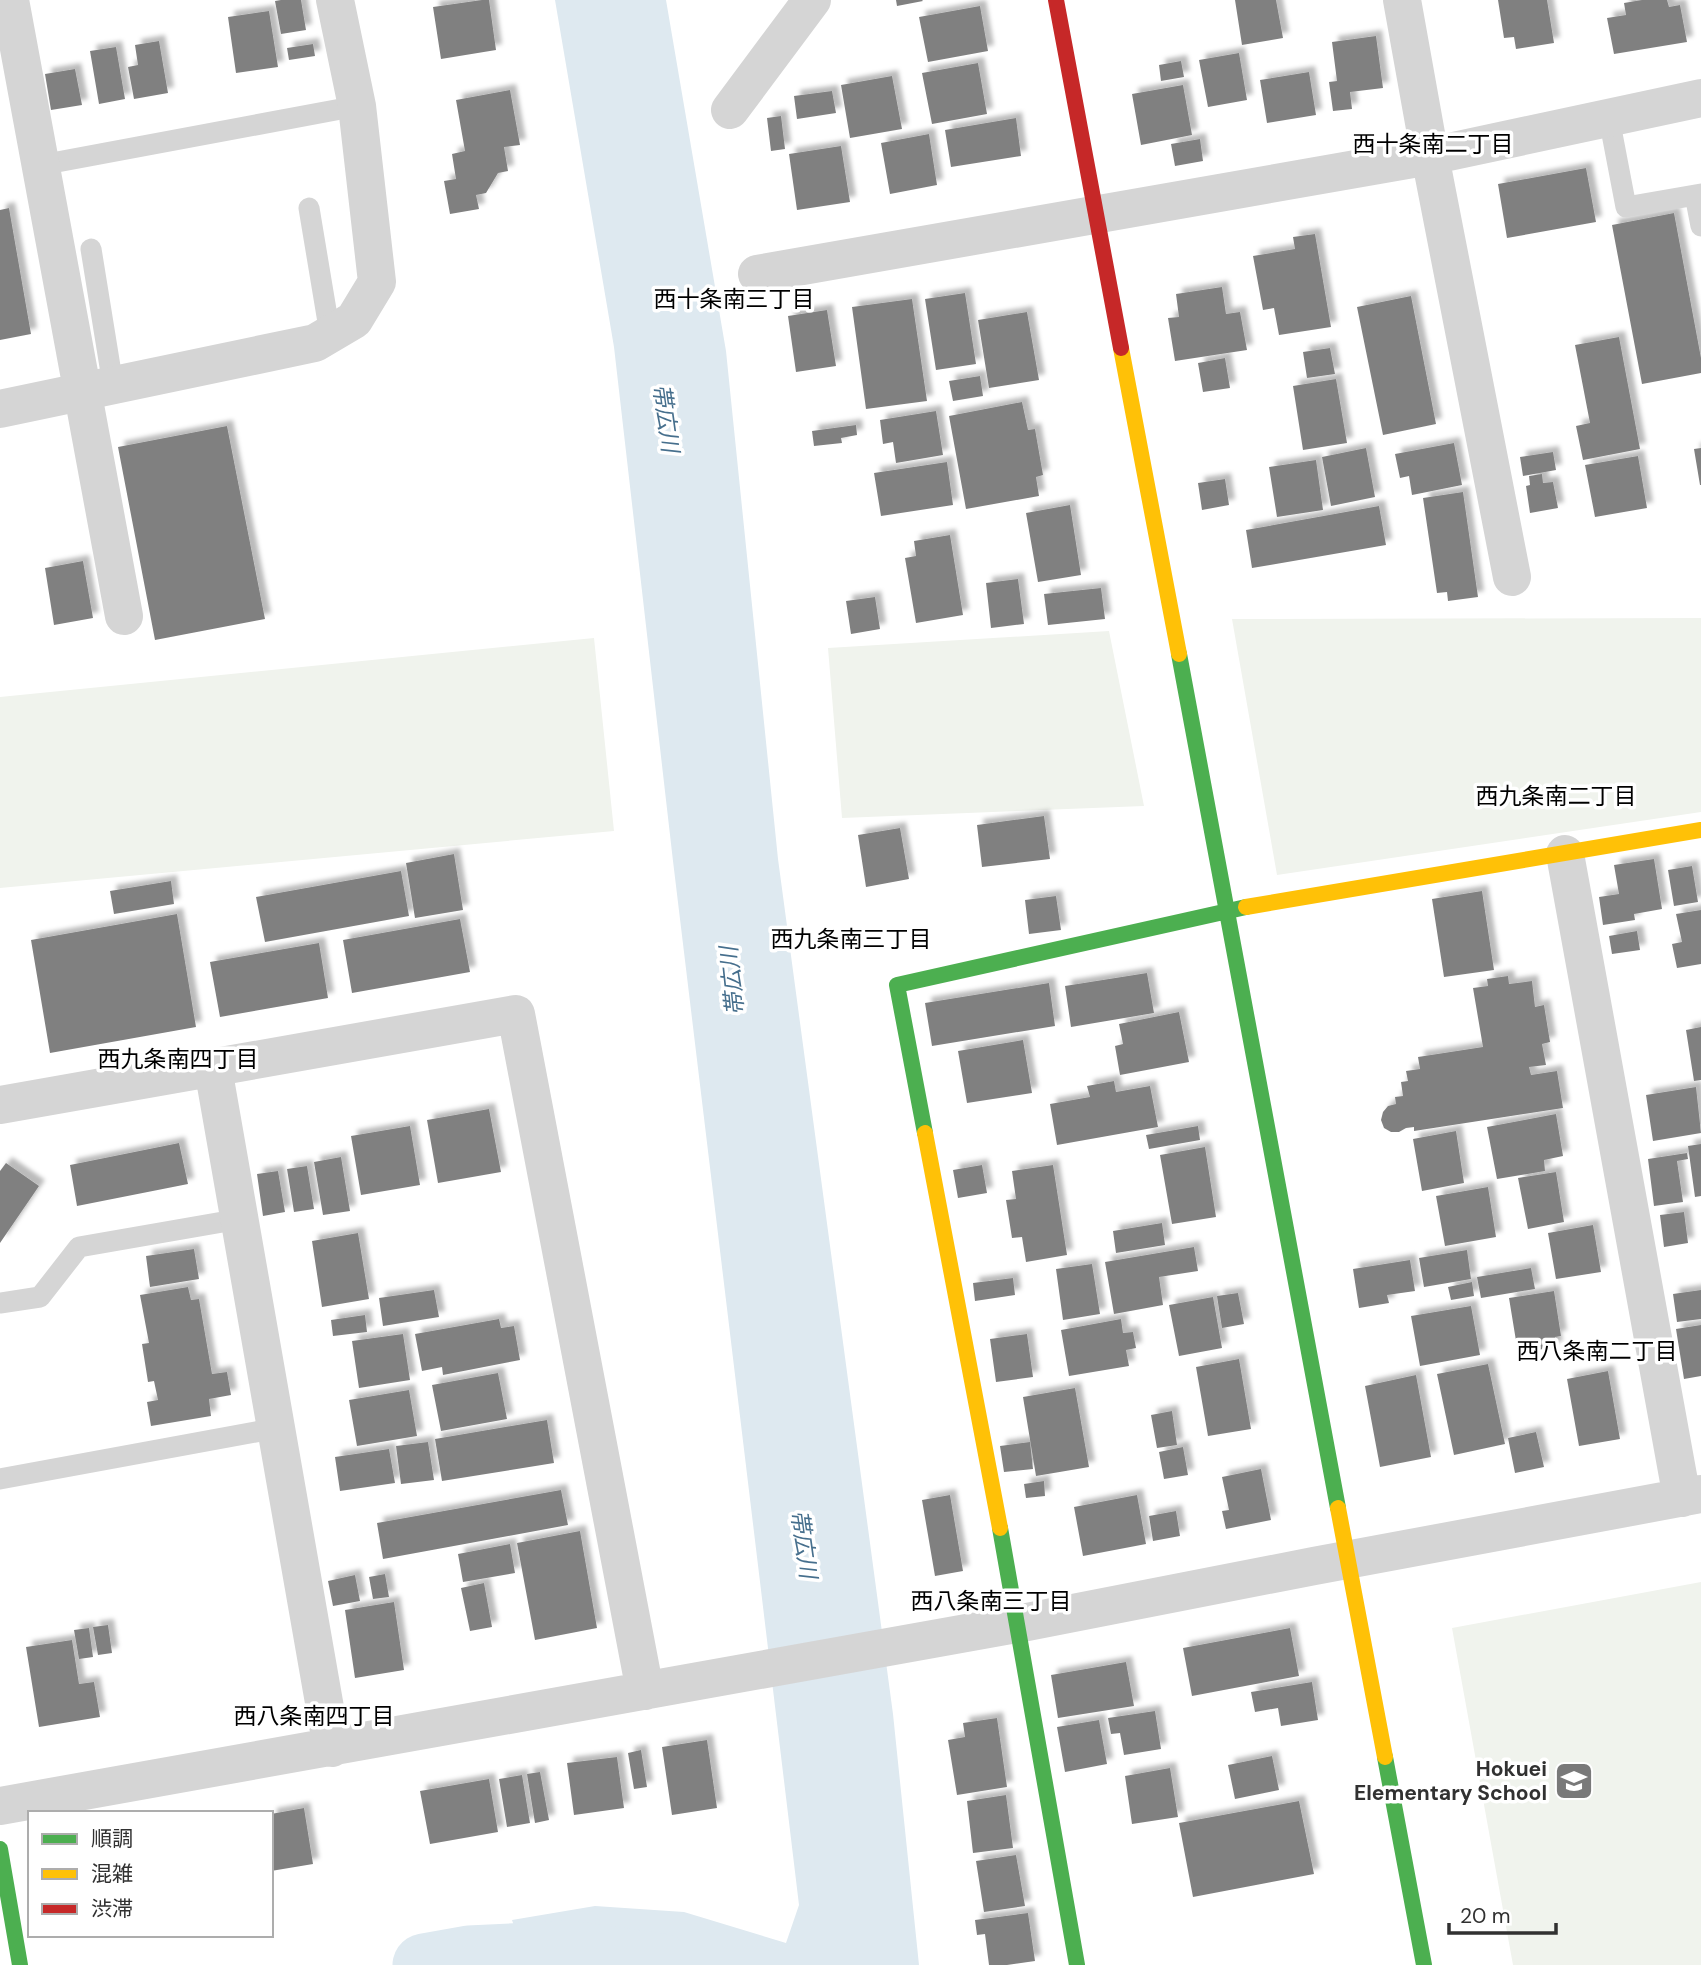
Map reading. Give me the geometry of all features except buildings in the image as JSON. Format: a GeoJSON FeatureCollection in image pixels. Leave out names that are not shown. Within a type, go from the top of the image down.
{"type":"FeatureCollection","features":[{"type":"Feature","properties":{"kind":"street"},"geometry":{"type":"LineString","coordinates":[[10,0],[12,77],[41,165],[98,388],[124,616]]}},
{"type":"Feature","properties":{"kind":"street"},"geometry":{"type":"LineString","coordinates":[[0,410],[315,343],[354,320],[377,282],[357,106],[334,0]]}},
{"type":"Feature","properties":{"kind":"street"},"geometry":{"type":"LineString","coordinates":[[730,110],[812,0]]}},
{"type":"Feature","properties":{"kind":"street"},"geometry":{"type":"LineString","coordinates":[[1056,0],[1424,1965]]}},
{"type":"Feature","properties":{"kind":"street"},"geometry":{"type":"LineString","coordinates":[[1402,0],[1512,577]]}},
{"type":"Feature","properties":{"kind":"street"},"geometry":{"type":"LineString","coordinates":[[757,274],[1430,156],[1701,98]]}},
{"type":"Feature","properties":{"kind":"street"},"geometry":{"type":"LineString","coordinates":[[1077,1965],[1017,1623],[897,985],[1226,910],[1701,830]]}},
{"type":"Feature","properties":{"kind":"street"},"geometry":{"type":"LineString","coordinates":[[0,1806],[908,1643],[1691,1496],[1565,855]]}},
{"type":"Feature","properties":{"kind":"street"},"geometry":{"type":"LineString","coordinates":[[0,1105],[516,1014],[645,1691]]}},
{"type":"Feature","properties":{"kind":"street"},"geometry":{"type":"LineString","coordinates":[[213,1068],[332,1748]]}},
{"type":"Feature","properties":{"kind":"street"},"geometry":{"type":"LineString","coordinates":[[0,1849],[12,1952]]}},
{"type":"Feature","properties":{"kind":"lane"},"geometry":{"type":"LineString","coordinates":[[41,165],[357,106]]}},
{"type":"Feature","properties":{"kind":"lane"},"geometry":{"type":"LineString","coordinates":[[1609,118],[1626,207],[1698,194],[1701,226]]}},
{"type":"Feature","properties":{"kind":"lane"},"geometry":{"type":"LineString","coordinates":[[309,208],[330,334]]}},
{"type":"Feature","properties":{"kind":"lane"},"geometry":{"type":"LineString","coordinates":[[92,249],[98,388]]}},
{"type":"Feature","properties":{"kind":"lane"},"geometry":{"type":"LineString","coordinates":[[0,1303],[40,1297],[79,1247],[240,1219]]}},
{"type":"Feature","properties":{"kind":"lane"},"geometry":{"type":"LineString","coordinates":[[0,1479],[276,1428]]}},
{"type":"Feature","properties":{"kind":"shaded area"},"geometry":{"type":"Polygon","coordinates":[[[1701,618],[1701,812],[1277,875],[1232,619],[1701,618]]]}},
{"type":"Feature","properties":{"kind":"shaded area"},"geometry":{"type":"Polygon","coordinates":[[[1109,631],[1144,806],[842,818],[828,648],[1109,631]]]}},
{"type":"Feature","properties":{"kind":"shaded area"},"geometry":{"type":"Polygon","coordinates":[[[594,638],[614,831],[0,888],[0,697],[594,638]]]}},
{"type":"Feature","properties":{"kind":"shaded area","name":"Hokuei Elementary School"},"geometry":{"type":"Polygon","coordinates":[[[1701,1582],[1701,1965],[1513,1965],[1452,1628],[1701,1582]]]}},
{"type":"Feature","properties":{"kind":"water","name":"帯広川"},"geometry":{"type":"Polygon","coordinates":[[[555,0],[666,0],[726,351],[778,859],[893,1714],[919,1965],[527,1965],[512,1920],[595,1906],[684,1912],[786,1943],[799,1905],[614,347],[555,0]]]}},
{"type":"Feature","properties":{"kind":"waterway"},"geometry":{"type":"LineString","coordinates":[[424,1965],[469,1957],[569,1952],[661,1965]]}},
{"type":"Feature","properties":{"kind":"traffic: fast"},"geometry":{"type":"LineString","coordinates":[[1179,654],[1338,1508]]}},
{"type":"Feature","properties":{"kind":"traffic: fast"},"geometry":{"type":"LineString","coordinates":[[925,1133],[897,985],[1246,907]]}},
{"type":"Feature","properties":{"kind":"traffic: fast"},"geometry":{"type":"LineString","coordinates":[[1000,1528],[1077,1965]]}},
{"type":"Feature","properties":{"kind":"traffic: fast"},"geometry":{"type":"LineString","coordinates":[[1385,1757],[1424,1965]]}},
{"type":"Feature","properties":{"kind":"traffic: fast"},"geometry":{"type":"LineString","coordinates":[[0,1849],[20,1965]]}},
{"type":"Feature","properties":{"kind":"traffic: slow"},"geometry":{"type":"LineString","coordinates":[[1121,348],[1179,654]]}},
{"type":"Feature","properties":{"kind":"traffic: slow"},"geometry":{"type":"LineString","coordinates":[[1246,907],[1701,830]]}},
{"type":"Feature","properties":{"kind":"traffic: slow"},"geometry":{"type":"LineString","coordinates":[[925,1133],[1000,1528]]}},
{"type":"Feature","properties":{"kind":"traffic: slow"},"geometry":{"type":"LineString","coordinates":[[1338,1508],[1385,1757]]}},
{"type":"Feature","properties":{"kind":"traffic: jam"},"geometry":{"type":"LineString","coordinates":[[1056,0],[1121,348]]}},
{"type":"Feature","properties":{"kind":"place","name":"Hokuei Elementary School"},"geometry":{"type":"Point","coordinates":[1574,1781]}},
{"type":"Feature","properties":{"kind":"district","name":"西十条南二丁目"},"geometry":{"type":"Point","coordinates":[1433,144]}},
{"type":"Feature","properties":{"kind":"district","name":"西十条南三丁目"},"geometry":{"type":"Point","coordinates":[734,299]}},
{"type":"Feature","properties":{"kind":"district","name":"西九条南二丁目"},"geometry":{"type":"Point","coordinates":[1556,796]}},
{"type":"Feature","properties":{"kind":"district","name":"西九条南三丁目"},"geometry":{"type":"Point","coordinates":[851,939]}},
{"type":"Feature","properties":{"kind":"district","name":"西九条南四丁目"},"geometry":{"type":"Point","coordinates":[178,1059]}},
{"type":"Feature","properties":{"kind":"district","name":"西八条南二丁目"},"geometry":{"type":"Point","coordinates":[1597,1351]}},
{"type":"Feature","properties":{"kind":"district","name":"西八条南三丁目"},"geometry":{"type":"Point","coordinates":[991,1601]}},
{"type":"Feature","properties":{"kind":"district","name":"西八条南四丁目"},"geometry":{"type":"Point","coordinates":[314,1716]}}]}
